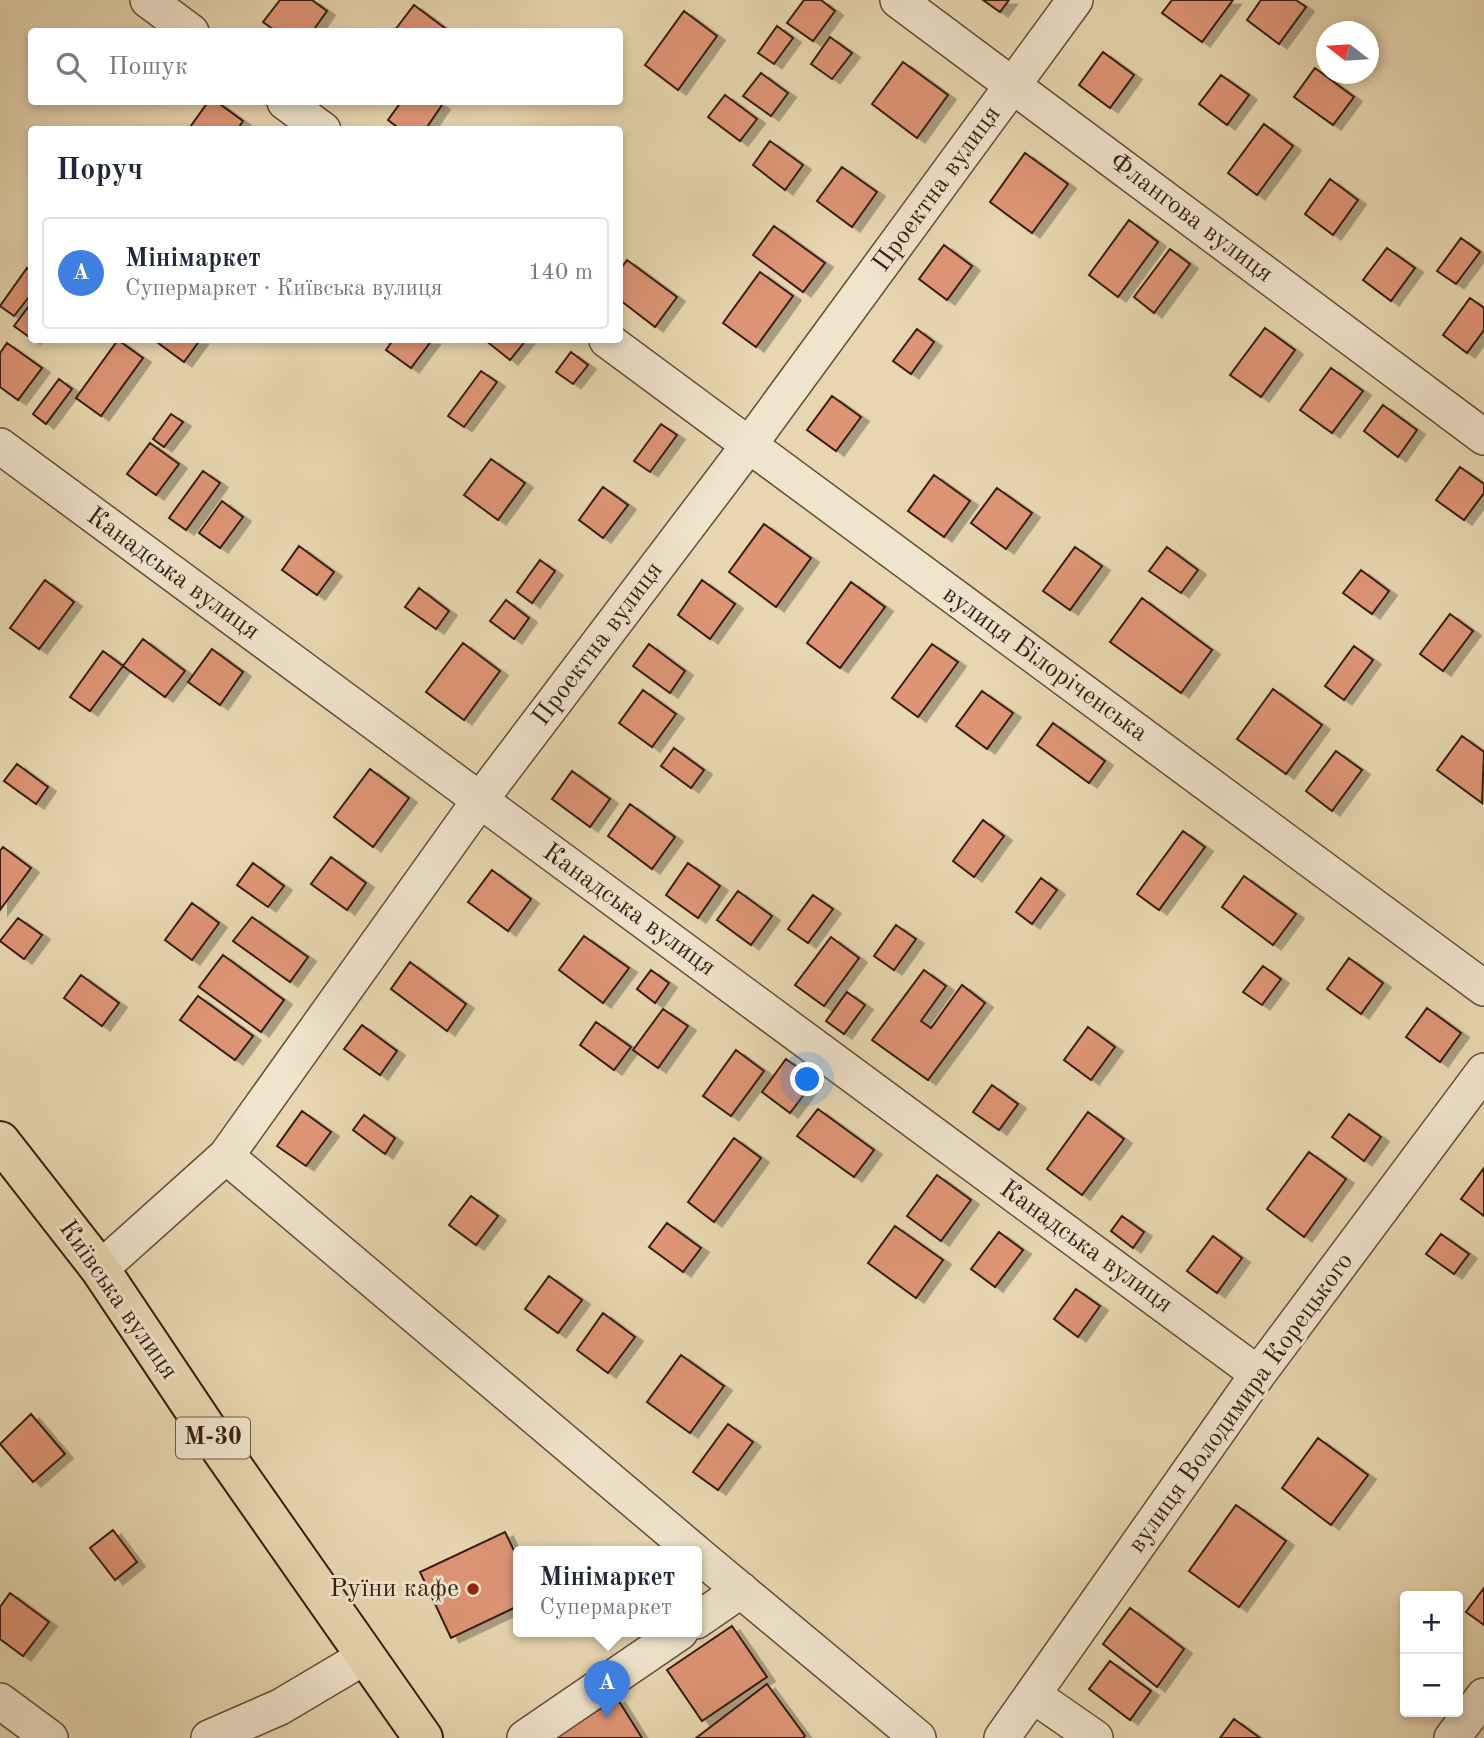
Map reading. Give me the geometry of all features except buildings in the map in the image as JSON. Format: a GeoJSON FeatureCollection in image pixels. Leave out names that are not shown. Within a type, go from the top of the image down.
{"type":"FeatureCollection","features":[{"type":"Feature","properties":{"kind":"highway","name":"Київська вулиця"},"geometry":{"type":"LineString","coordinates":[[0,1141],[100,1269],[213,1438],[423,1738]]}},
{"type":"Feature","properties":{"kind":"street"},"geometry":{"type":"LineString","coordinates":[[148,0],[186,28]]}},
{"type":"Feature","properties":{"kind":"street","name":"Флангова вулиця"},"geometry":{"type":"LineString","coordinates":[[898,0],[1484,437]]}},
{"type":"Feature","properties":{"kind":"street","name":"Проектна вулиця"},"geometry":{"type":"LineString","coordinates":[[100,1269],[226,1157],[480,800],[750,445],[1075,0]]}},
{"type":"Feature","properties":{"kind":"street"},"geometry":{"type":"LineString","coordinates":[[289,105],[318,126]]}},
{"type":"Feature","properties":{"kind":"street","name":"вулиця Білоріченська"},"geometry":{"type":"LineString","coordinates":[[611,343],[1484,988]]}},
{"type":"Feature","properties":{"kind":"street","name":"Канадська вулиця"},"geometry":{"type":"LineString","coordinates":[[0,446],[1258,1374]]}},
{"type":"Feature","properties":{"kind":"street","name":"вулиця Володимира Корецького"},"geometry":{"type":"LineString","coordinates":[[1002,1738],[1258,1374],[1484,1071]]}},
{"type":"Feature","properties":{"kind":"street"},"geometry":{"type":"LineString","coordinates":[[226,1157],[689,1546]]}},
{"type":"Feature","properties":{"kind":"street"},"geometry":{"type":"LineString","coordinates":[[702,1557],[918,1738]]}},
{"type":"Feature","properties":{"kind":"street"},"geometry":{"type":"LineString","coordinates":[[702,1617],[741,1590]]}},
{"type":"Feature","properties":{"kind":"street"},"geometry":{"type":"LineString","coordinates":[[526,1738],[673,1637]]}},
{"type":"Feature","properties":{"kind":"street"},"geometry":{"type":"LineString","coordinates":[[209,1738],[280,1707],[366,1656]]}},
{"type":"Feature","properties":{"kind":"street"},"geometry":{"type":"LineString","coordinates":[[1033,1695],[1095,1738]]}},
{"type":"Feature","properties":{"kind":"street"},"geometry":{"type":"LineString","coordinates":[[1452,1738],[1484,1696]]}},
{"type":"Feature","properties":{"kind":"street"},"geometry":{"type":"LineString","coordinates":[[0,1701],[50,1738]]}},
{"type":"Feature","properties":{"kind":"place","name":"Руїни кафе"},"geometry":{"type":"Point","coordinates":[473,1589]}},
{"type":"Feature","properties":{"kind":"place","name":"Мінімаркет"},"geometry":{"type":"Point","coordinates":[607,1718]}}]}
